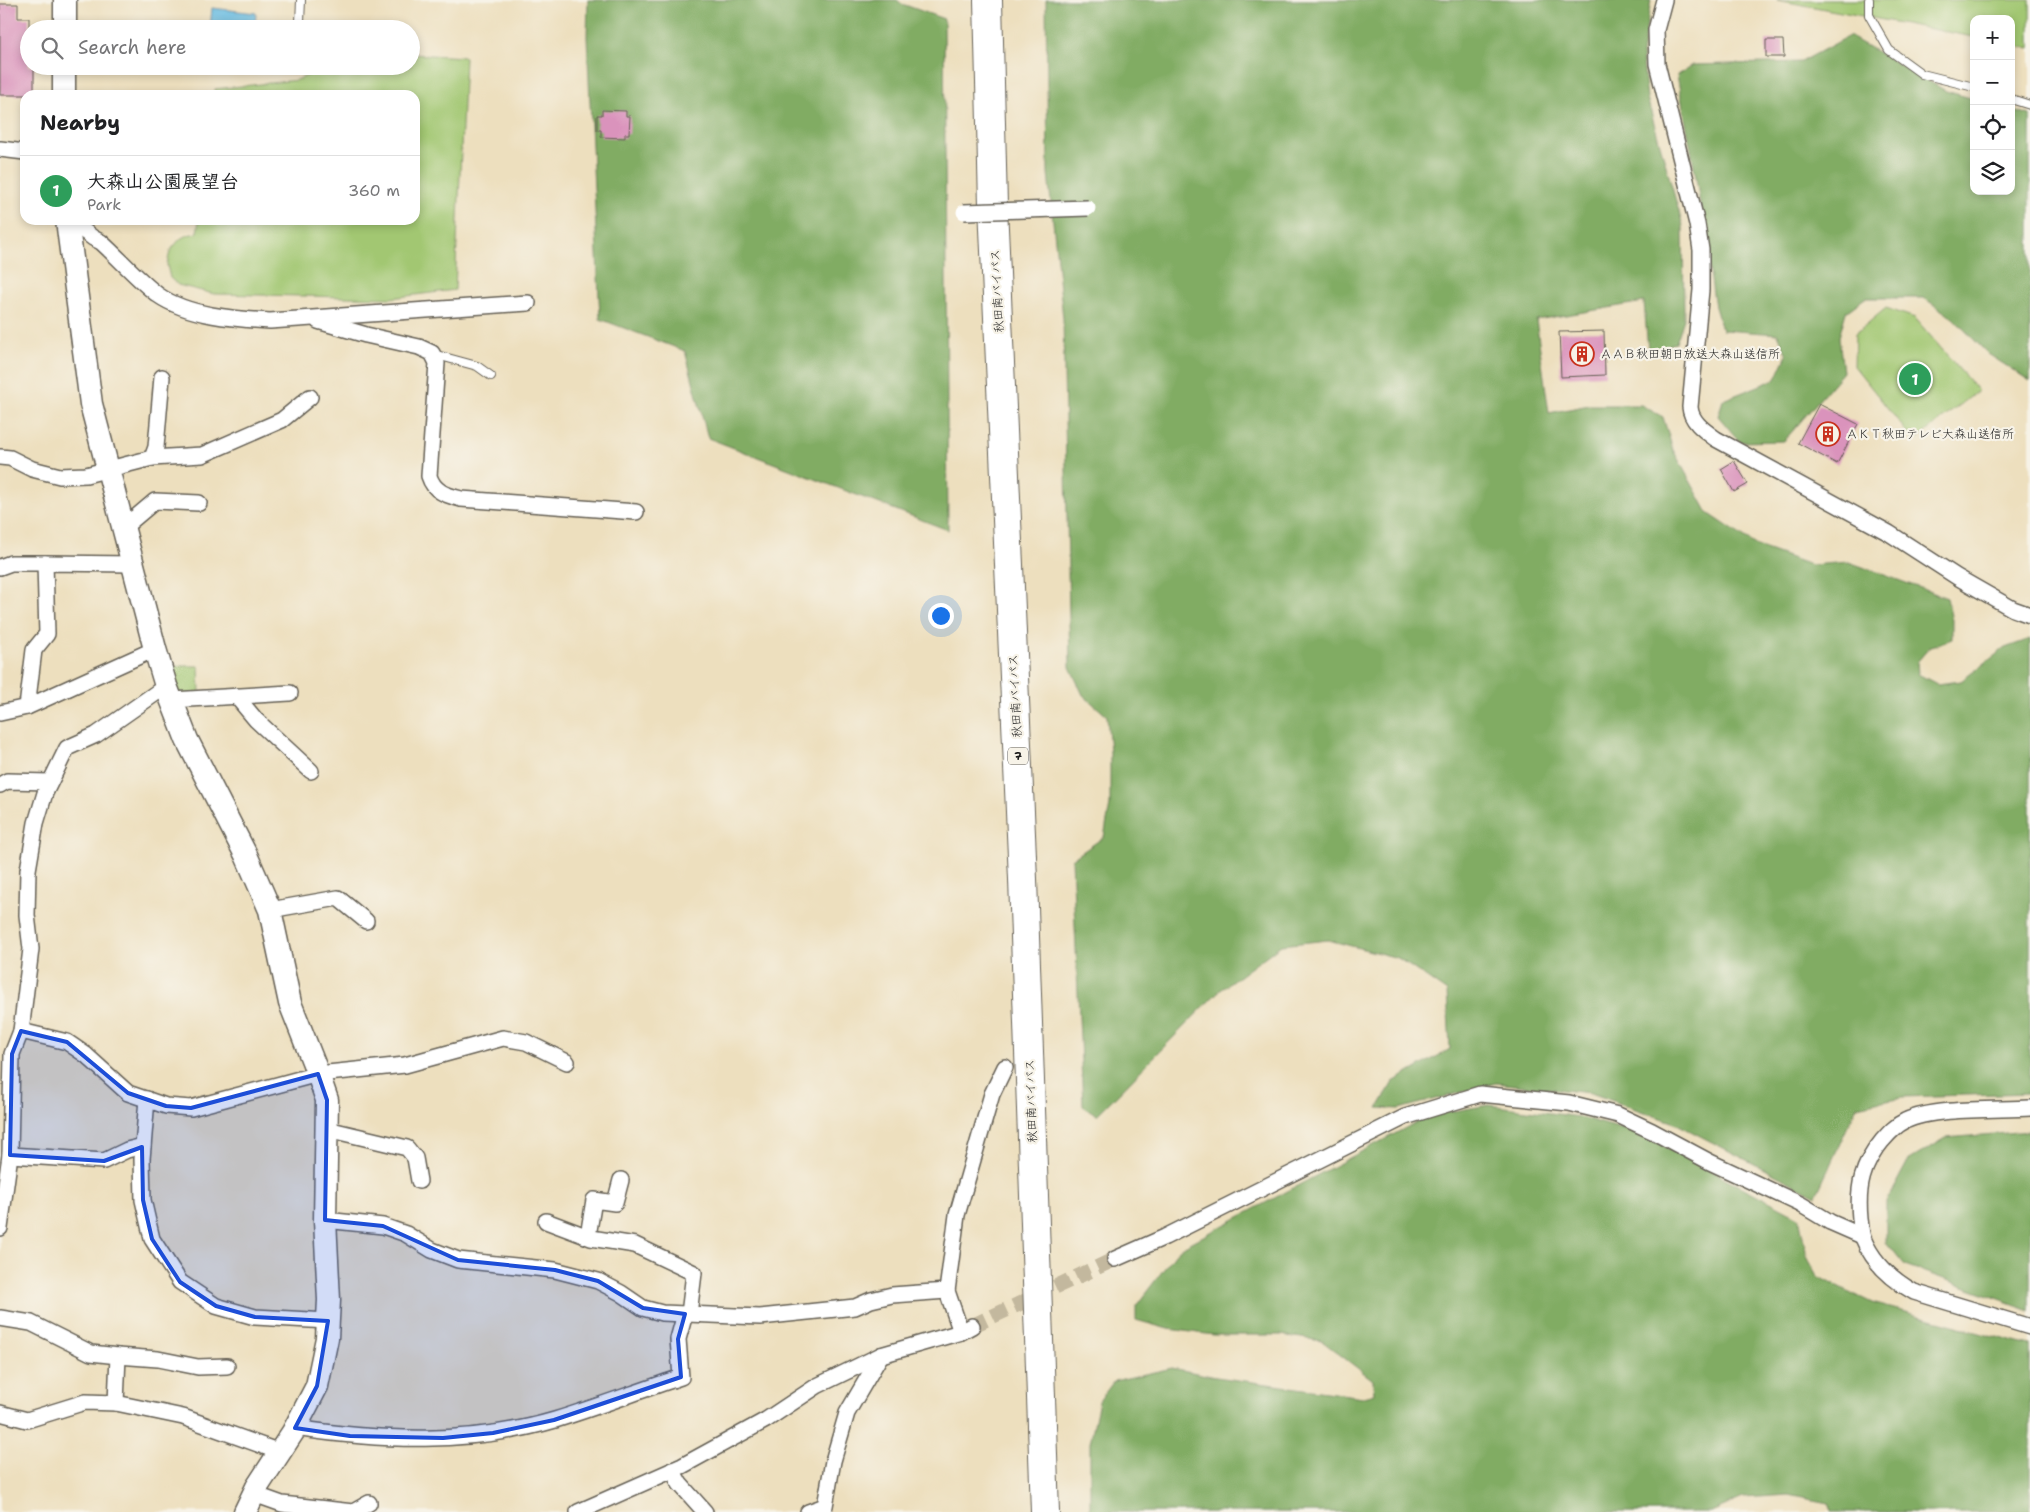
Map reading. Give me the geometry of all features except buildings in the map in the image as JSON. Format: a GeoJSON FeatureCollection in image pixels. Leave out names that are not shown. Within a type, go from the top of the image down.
{"type":"FeatureCollection","features":[{"type":"Feature","properties":{"kind":"highway","name":"秋田南バイパス"},"geometry":{"type":"LineString","coordinates":[[988,0],[993,206],[1023,879],[1045,1512]]}},
{"type":"Feature","properties":{"kind":"street"},"geometry":{"type":"LineString","coordinates":[[65,0],[65,20]]}},
{"type":"Feature","properties":{"kind":"street"},"geometry":{"type":"LineString","coordinates":[[1664,0],[1656,30],[1657,64],[1697,224],[1701,250],[1701,290],[1690,412],[1696,422],[1716,439],[1890,533],[1957,578],[2013,609],[2030,615]]}},
{"type":"Feature","properties":{"kind":"street"},"geometry":{"type":"LineString","coordinates":[[64,75],[64,90]]}},
{"type":"Feature","properties":{"kind":"street"},"geometry":{"type":"LineString","coordinates":[[0,148],[20,151]]}},
{"type":"Feature","properties":{"kind":"street"},"geometry":{"type":"LineString","coordinates":[[964,212],[1088,208]]}},
{"type":"Feature","properties":{"kind":"street"},"geometry":{"type":"LineString","coordinates":[[69,225],[91,404],[154,649],[187,740],[246,855],[270,910],[290,1003],[327,1100],[325,1220],[329,1300],[327,1338],[317,1386],[295,1428],[249,1503],[282,1504],[353,1512],[369,1503]]}},
{"type":"Feature","properties":{"kind":"street"},"geometry":{"type":"LineString","coordinates":[[75,225],[102,242],[159,295],[190,310],[232,319],[270,321],[528,303]]}},
{"type":"Feature","properties":{"kind":"street"},"geometry":{"type":"LineString","coordinates":[[310,318],[366,335],[419,347],[432,353],[437,363],[429,476],[431,484],[439,492],[462,498],[636,512]]}},
{"type":"Feature","properties":{"kind":"street"},"geometry":{"type":"LineString","coordinates":[[152,458],[156,447],[162,377]]}},
{"type":"Feature","properties":{"kind":"street"},"geometry":{"type":"LineString","coordinates":[[0,457],[10,458],[32,468],[60,476],[86,475],[152,458],[202,455],[282,420],[310,397]]}},
{"type":"Feature","properties":{"kind":"street"},"geometry":{"type":"LineString","coordinates":[[123,528],[155,501],[198,502]]}},
{"type":"Feature","properties":{"kind":"street"},"geometry":{"type":"LineString","coordinates":[[0,567],[11,563],[133,564]]}},
{"type":"Feature","properties":{"kind":"street"},"geometry":{"type":"LineString","coordinates":[[27,706],[34,650],[47,634],[45,563]]}},
{"type":"Feature","properties":{"kind":"street"},"geometry":{"type":"LineString","coordinates":[[0,713],[27,706],[154,649]]}},
{"type":"Feature","properties":{"kind":"street"},"geometry":{"type":"LineString","coordinates":[[0,1228],[10,1155],[6,1106],[6,1054],[21,1030],[31,950],[27,915],[28,870],[36,823],[45,792],[68,748],[96,735],[169,693],[236,696],[290,693]]}},
{"type":"Feature","properties":{"kind":"street"},"geometry":{"type":"LineString","coordinates":[[236,696],[256,720],[310,771]]}},
{"type":"Feature","properties":{"kind":"street"},"geometry":{"type":"LineString","coordinates":[[0,785],[7,781],[50,782]]}},
{"type":"Feature","properties":{"kind":"street"},"geometry":{"type":"LineString","coordinates":[[270,910],[338,898],[366,921]]}},
{"type":"Feature","properties":{"kind":"street"},"geometry":{"type":"LineString","coordinates":[[21,1030],[68,1042],[86,1055],[128,1093],[166,1106],[191,1108],[318,1074],[404,1065],[503,1038],[526,1042],[567,1062]]}},
{"type":"Feature","properties":{"kind":"street"},"geometry":{"type":"LineString","coordinates":[[578,1512],[672,1470],[766,1420],[817,1386],[881,1355],[967,1329],[947,1291],[957,1215],[992,1094],[1005,1067]]}},
{"type":"Feature","properties":{"kind":"street"},"geometry":{"type":"LineString","coordinates":[[1115,1259],[1182,1229],[1405,1117],[1480,1094],[1569,1103],[1618,1115],[1652,1130],[1710,1162],[1800,1204],[1830,1222],[1862,1236]]}},
{"type":"Feature","properties":{"kind":"street"},"geometry":{"type":"LineString","coordinates":[[147,1099],[143,1146],[143,1200],[152,1239],[180,1282],[216,1306],[254,1317],[328,1321]]}},
{"type":"Feature","properties":{"kind":"street"},"geometry":{"type":"LineString","coordinates":[[2030,1108],[1931,1113],[1906,1121],[1897,1126],[1876,1148],[1865,1166],[1860,1194],[1862,1236],[1876,1262],[1898,1283],[1914,1292],[2030,1327]]}},
{"type":"Feature","properties":{"kind":"street"},"geometry":{"type":"LineString","coordinates":[[327,1129],[407,1148],[415,1158],[419,1181]]}},
{"type":"Feature","properties":{"kind":"street"},"geometry":{"type":"LineString","coordinates":[[10,1155],[104,1162],[127,1150],[143,1146]]}},
{"type":"Feature","properties":{"kind":"street"},"geometry":{"type":"LineString","coordinates":[[588,1236],[594,1200],[616,1203],[622,1180]]}},
{"type":"Feature","properties":{"kind":"street"},"geometry":{"type":"LineString","coordinates":[[325,1220],[383,1226],[406,1234],[432,1250],[458,1260],[555,1270],[598,1281],[622,1293],[643,1308],[662,1313],[760,1318],[855,1307],[871,1300],[892,1295],[947,1291]]}},
{"type":"Feature","properties":{"kind":"street"},"geometry":{"type":"LineString","coordinates":[[295,1428],[350,1436],[443,1438],[492,1433],[554,1420],[680,1377],[678,1339],[687,1314],[694,1273],[635,1245],[588,1236],[546,1221]]}},
{"type":"Feature","properties":{"kind":"street"},"geometry":{"type":"LineString","coordinates":[[0,1318],[31,1323],[91,1353],[158,1359],[198,1367],[227,1366]]}},
{"type":"Feature","properties":{"kind":"street"},"geometry":{"type":"LineString","coordinates":[[808,1512],[825,1506],[833,1461],[847,1413],[881,1355]]}},
{"type":"Feature","properties":{"kind":"street"},"geometry":{"type":"LineString","coordinates":[[116,1403],[118,1356]]}},
{"type":"Feature","properties":{"kind":"street"},"geometry":{"type":"LineString","coordinates":[[0,1413],[27,1420],[85,1402],[116,1403],[183,1417],[280,1452]]}},
{"type":"Feature","properties":{"kind":"street"},"geometry":{"type":"LineString","coordinates":[[672,1470],[680,1484],[705,1512]]}},
{"type":"Feature","properties":{"kind":"lane"},"geometry":{"type":"LineString","coordinates":[[300,20],[301,0]]}},
{"type":"Feature","properties":{"kind":"lane"},"geometry":{"type":"LineString","coordinates":[[1869,0],[1869,15],[1889,50],[1922,74],[1970,86]]}},
{"type":"Feature","properties":{"kind":"lane"},"geometry":{"type":"LineString","coordinates":[[2015,100],[2030,105]]}},
{"type":"Feature","properties":{"kind":"lane"},"geometry":{"type":"LineString","coordinates":[[432,353],[476,366],[491,376]]}},
{"type":"Feature","properties":{"kind":"highlighted area"},"geometry":{"type":"Polygon","coordinates":[[[21,1031],[67,1042],[128,1093],[166,1106],[191,1108],[318,1074],[327,1100],[325,1220],[383,1226],[458,1260],[555,1270],[598,1281],[643,1308],[685,1314],[678,1339],[681,1377],[554,1420],[493,1433],[443,1438],[350,1436],[295,1428],[317,1386],[328,1321],[255,1317],[216,1306],[180,1282],[152,1239],[143,1200],[142,1147],[104,1161],[10,1155],[12,1054],[21,1031]]]}},
{"type":"Feature","properties":{"kind":"green space"},"geometry":{"type":"Polygon","coordinates":[[[588,0],[897,0],[902,4],[944,19],[948,530],[708,438],[685,351],[600,319],[587,37],[588,0]]]}},
{"type":"Feature","properties":{"kind":"green space"},"geometry":{"type":"Polygon","coordinates":[[[1046,0],[1651,0],[1642,54],[1647,98],[1683,226],[1684,319],[1676,343],[1648,351],[1644,302],[1536,320],[1549,413],[1589,405],[1641,405],[1663,417],[1673,450],[1708,513],[1757,546],[1811,565],[1849,562],[1947,598],[1952,620],[1952,639],[1929,648],[1917,662],[1918,674],[1937,684],[1961,681],[2005,648],[2030,639],[2030,1093],[1902,1097],[1857,1106],[1816,1196],[1677,1124],[1591,1093],[1496,1083],[1399,1109],[1378,1108],[1393,1082],[1450,1049],[1447,992],[1398,958],[1328,940],[1281,945],[1218,992],[1097,1115],[1083,1106],[1072,859],[1104,837],[1110,805],[1110,752],[1107,716],[1083,695],[1070,667],[1063,318],[1048,173],[1046,0]]]}},
{"type":"Feature","properties":{"kind":"green space"},"geometry":{"type":"Polygon","coordinates":[[[1777,0],[2030,0],[2030,48],[2015,46],[2015,15],[1970,15],[1970,36],[1777,0]]]}},
{"type":"Feature","properties":{"kind":"green space"},"geometry":{"type":"Polygon","coordinates":[[[1849,36],[1946,91],[1970,98],[1970,195],[2015,195],[2015,110],[2030,115],[2030,381],[1988,354],[1953,318],[1924,298],[1865,298],[1846,312],[1839,337],[1843,372],[1784,441],[1740,442],[1718,416],[1723,400],[1776,379],[1787,355],[1778,334],[1722,330],[1715,307],[1696,177],[1677,75],[1693,65],[1801,62],[1849,36]]]}},
{"type":"Feature","properties":{"kind":"green space"},"geometry":{"type":"Polygon","coordinates":[[[420,54],[465,57],[455,290],[391,298],[214,294],[178,285],[170,278],[167,265],[170,251],[180,239],[197,233],[198,225],[420,225],[420,90],[215,90],[297,80],[308,75],[420,75],[420,54]]]}},
{"type":"Feature","properties":{"kind":"green space"},"geometry":{"type":"Polygon","coordinates":[[[1886,308],[1915,318],[1978,391],[1914,441],[1854,366],[1855,334],[1886,308]]]}},
{"type":"Feature","properties":{"kind":"green space"},"geometry":{"type":"Polygon","coordinates":[[[166,666],[199,666],[200,694],[177,696],[166,666]]]}},
{"type":"Feature","properties":{"kind":"green space"},"geometry":{"type":"Polygon","coordinates":[[[1489,1105],[1580,1117],[1643,1135],[1799,1217],[1807,1256],[1817,1276],[1872,1303],[2030,1346],[2030,1512],[1831,1512],[1828,1503],[1788,1495],[1743,1498],[1711,1512],[1086,1512],[1090,1507],[1090,1443],[1099,1401],[1114,1381],[1172,1368],[1216,1377],[1363,1397],[1374,1394],[1373,1380],[1322,1341],[1281,1335],[1214,1335],[1168,1329],[1136,1320],[1136,1306],[1179,1249],[1430,1115],[1489,1105]]]}},
{"type":"Feature","properties":{"kind":"green space"},"geometry":{"type":"Polygon","coordinates":[[[2030,1131],[2030,1310],[1905,1265],[1886,1242],[1886,1202],[1908,1161],[1946,1138],[2030,1131]]]}},
{"type":"Feature","properties":{"kind":"water"},"geometry":{"type":"Polygon","coordinates":[[[212,8],[256,13],[256,20],[211,20],[212,8]]]}},
{"type":"Feature","properties":{"kind":"tunnel"},"geometry":{"type":"LineString","coordinates":[[972,1326],[1115,1259]]}},
{"type":"Feature","properties":{"kind":"place","name":"ＡＡＢ秋田朝日放送大森山送信所"},"geometry":{"type":"Point","coordinates":[1582,354]}},
{"type":"Feature","properties":{"kind":"place","name":"大森山公園展望台"},"geometry":{"type":"Point","coordinates":[1915,379]}},
{"type":"Feature","properties":{"kind":"place","name":"ＡＫＴ秋田テレビ大森山送信所"},"geometry":{"type":"Point","coordinates":[1828,434]}}]}
